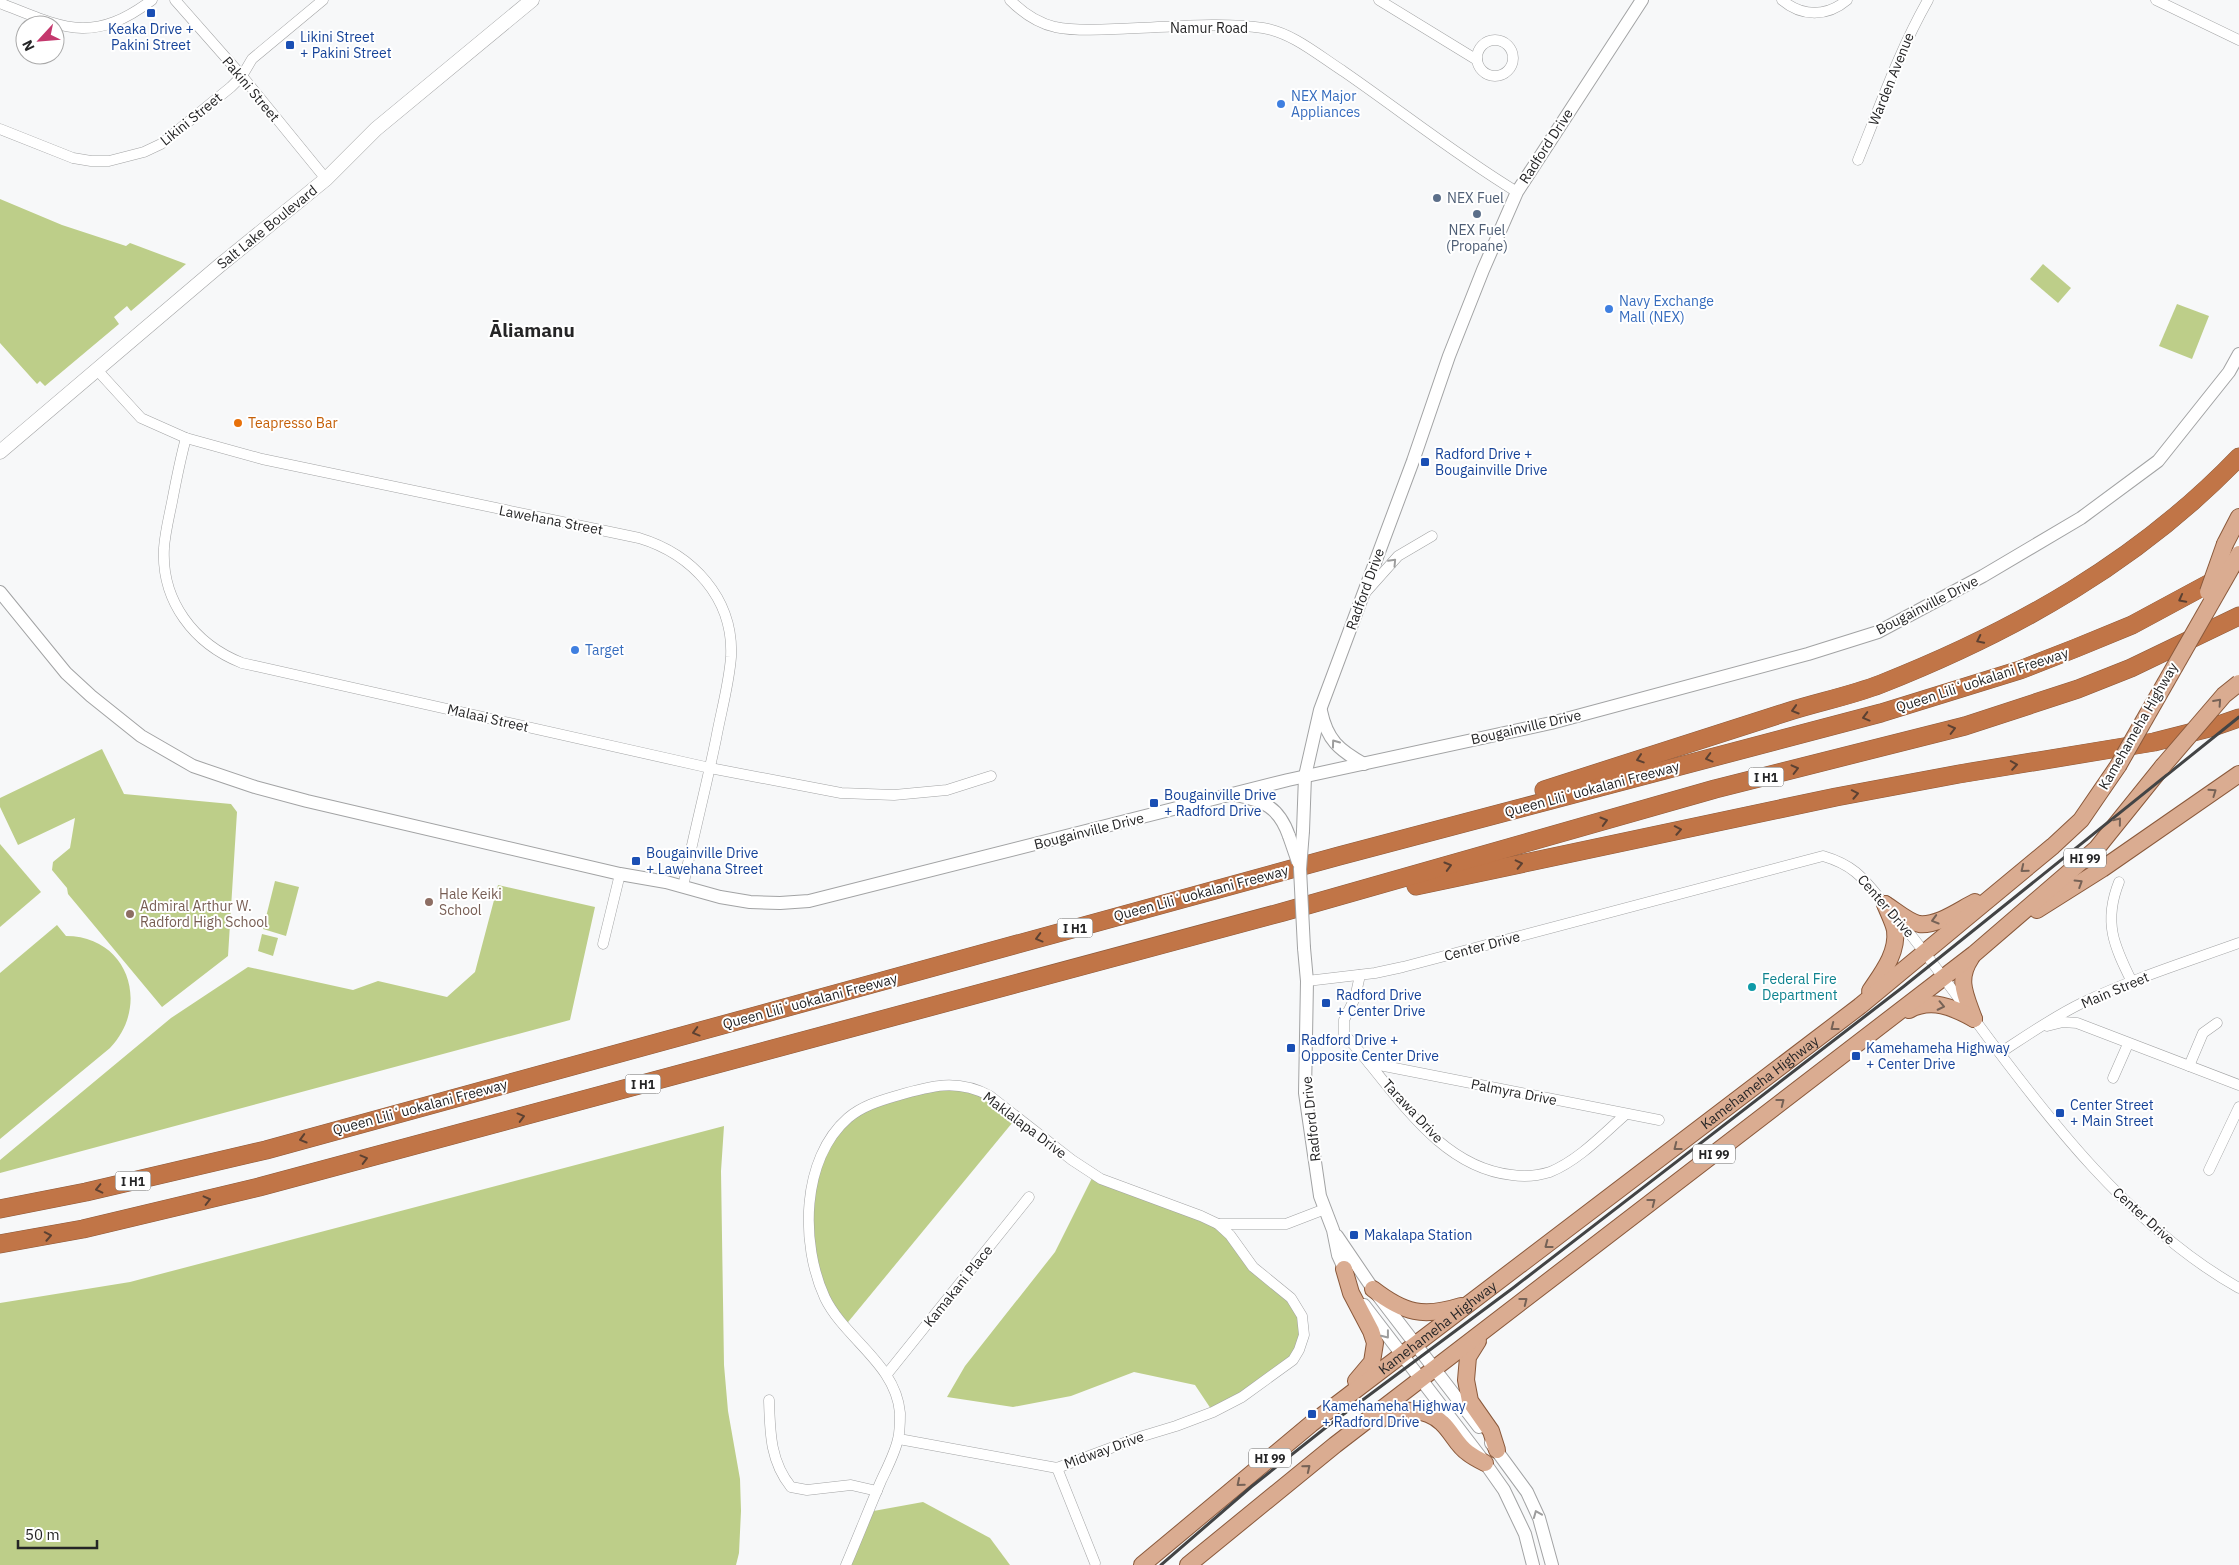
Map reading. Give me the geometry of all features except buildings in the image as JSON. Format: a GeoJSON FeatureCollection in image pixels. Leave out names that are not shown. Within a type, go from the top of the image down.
{"type":"FeatureCollection","features":[{"type":"Feature","properties":{"kind":"highway"},"geometry":{"type":"LineString","coordinates":[[2023,618],[2111,560],[2149,530],[2178,506],[2239,445]]}},
{"type":"Feature","properties":{"kind":"highway"},"geometry":{"type":"LineString","coordinates":[[1339,856],[1878,685],[1952,654],[2084,584],[2144,543],[2218,479],[2239,457]]}},
{"type":"Feature","properties":{"kind":"highway","name":"Queen Liliʻuokalani Freeway"},"geometry":{"type":"LineString","coordinates":[[0,1209],[86,1192],[266,1150],[1339,856],[1881,712],[2028,667],[2124,628],[2184,598],[2239,566]]}},
{"type":"Feature","properties":{"kind":"highway","name":"I H1"},"geometry":{"type":"LineString","coordinates":[[0,1244],[83,1229],[259,1187],[1283,912],[1715,789],[1965,726],[2078,689],[2130,668],[2239,616]]}},
{"type":"Feature","properties":{"kind":"highway"},"geometry":{"type":"LineString","coordinates":[[2213,727],[2239,712]]}},
{"type":"Feature","properties":{"kind":"highway"},"geometry":{"type":"LineString","coordinates":[[1283,912],[1479,873],[1635,838],[1836,797],[1959,774],[2154,742],[2213,727],[2239,718]]}},
{"type":"Feature","properties":{"kind":"main road","name":"Salt Lake Boulevard"},"geometry":{"type":"LineString","coordinates":[[0,452],[98,371],[219,266],[326,179],[376,129],[532,0]]}},
{"type":"Feature","properties":{"kind":"main road"},"geometry":{"type":"LineString","coordinates":[[2194,630],[2226,544],[2239,517]]}},
{"type":"Feature","properties":{"kind":"main road","name":"Kamehameha Highway"},"geometry":{"type":"LineString","coordinates":[[1142,1565],[1312,1424],[1860,1006],[2053,846],[2080,820],[2118,766],[2239,554]]}},
{"type":"Feature","properties":{"kind":"main road","name":"Kamehameha Highway"},"geometry":{"type":"LineString","coordinates":[[1188,1565],[1335,1445],[1974,954],[2097,848],[2163,766],[2224,695],[2239,683]]}},
{"type":"Feature","properties":{"kind":"main road"},"geometry":{"type":"LineString","coordinates":[[1993,938],[2102,869],[2239,774]]}},
{"type":"Feature","properties":{"kind":"main road"},"geometry":{"type":"LineString","coordinates":[[1885,904],[1920,924],[1938,921],[1995,893]]}},
{"type":"Feature","properties":{"kind":"main road"},"geometry":{"type":"LineString","coordinates":[[1860,1006],[1888,964],[1894,946],[1895,930],[1885,904]]}},
{"type":"Feature","properties":{"kind":"main road"},"geometry":{"type":"LineString","coordinates":[[1974,954],[1964,969],[1962,982],[1974,1019]]}},
{"type":"Feature","properties":{"kind":"main road"},"geometry":{"type":"LineString","coordinates":[[1880,1025],[1920,1004],[1937,1004],[1958,1010],[1974,1019]]}},
{"type":"Feature","properties":{"kind":"main road"},"geometry":{"type":"LineString","coordinates":[[1312,1424],[1365,1372],[1374,1356],[1374,1337],[1351,1293],[1344,1269]]}},
{"type":"Feature","properties":{"kind":"main road"},"geometry":{"type":"LineString","coordinates":[[1372,1289],[1400,1307],[1422,1313],[1437,1313],[1475,1301]]}},
{"type":"Feature","properties":{"kind":"main road"},"geometry":{"type":"LineString","coordinates":[[1485,1331],[1468,1357],[1466,1380],[1470,1401],[1491,1431],[1497,1450]]}},
{"type":"Feature","properties":{"kind":"main road"},"geometry":{"type":"LineString","coordinates":[[1335,1445],[1391,1413],[1419,1411],[1438,1419],[1466,1452],[1485,1463]]}},
{"type":"Feature","properties":{"kind":"street"},"geometry":{"type":"LineString","coordinates":[[0,4],[68,28],[88,28],[120,21],[152,0]]}},
{"type":"Feature","properties":{"kind":"street","name":"Pakini Street"},"geometry":{"type":"LineString","coordinates":[[175,0],[242,76],[326,179]]}},
{"type":"Feature","properties":{"kind":"street","name":"Likini Street"},"geometry":{"type":"LineString","coordinates":[[0,129],[73,158],[109,161],[129,158],[161,144],[242,76],[252,59],[323,0]]}},
{"type":"Feature","properties":{"kind":"street","name":"Namur Road"},"geometry":{"type":"LineString","coordinates":[[1010,0],[1022,12],[1054,27],[1095,30],[1228,26],[1263,28],[1280,33],[1301,43],[1485,173],[1517,192]]}},
{"type":"Feature","properties":{"kind":"street"},"geometry":{"type":"LineString","coordinates":[[1379,0],[1476,60]]}},
{"type":"Feature","properties":{"kind":"street","name":"Radford Drive"},"geometry":{"type":"LineString","coordinates":[[1533,1565],[1515,1511],[1485,1463],[1369,1312],[1344,1269],[1320,1196],[1305,1093],[1306,981],[1300,869],[1305,776],[1320,710],[1413,461],[1449,356],[1517,192],[1642,0]]}},
{"type":"Feature","properties":{"kind":"street"},"geometry":{"type":"LineString","coordinates":[[1782,0],[1800,12],[1815,13],[1838,8],[1847,0]]}},
{"type":"Feature","properties":{"kind":"street","name":"Warden Avenue"},"geometry":{"type":"LineString","coordinates":[[1858,160],[1910,32],[1928,0]]}},
{"type":"Feature","properties":{"kind":"street"},"geometry":{"type":"LineString","coordinates":[[2156,0],[2239,40]]}},
{"type":"Feature","properties":{"kind":"street","name":"Bougainville Drive"},"geometry":{"type":"LineString","coordinates":[[0,592],[66,673],[116,718],[168,753],[193,766],[255,787],[620,874],[666,882],[720,897],[750,902],[780,903],[819,899],[1305,776],[1551,723],[1808,654],[1878,632],[1983,576],[2081,518],[2158,461],[2230,372],[2239,354]]}},
{"type":"Feature","properties":{"kind":"street","name":"Lawehana Street"},"geometry":{"type":"LineString","coordinates":[[98,371],[141,418],[186,438],[262,459],[639,538],[672,550],[700,573],[720,603],[730,637],[730,672],[683,887]]}},
{"type":"Feature","properties":{"kind":"street","name":"Malaai Street"},"geometry":{"type":"LineString","coordinates":[[186,438],[164,547],[168,588],[181,615],[196,634],[213,648],[242,663],[710,768],[841,793],[894,795],[947,790],[991,776]]}},
{"type":"Feature","properties":{"kind":"street"},"geometry":{"type":"LineString","coordinates":[[1362,598],[1398,556],[1432,536]]}},
{"type":"Feature","properties":{"kind":"street"},"geometry":{"type":"LineString","coordinates":[[1320,710],[1324,726],[1341,751],[1364,764]]}},
{"type":"Feature","properties":{"kind":"street"},"geometry":{"type":"LineString","coordinates":[[1234,795],[1260,801],[1271,807],[1281,818],[1300,869]]}},
{"type":"Feature","properties":{"kind":"street","name":"Center Drive"},"geometry":{"type":"LineString","coordinates":[[1306,981],[1360,975],[1403,967],[1823,856],[1842,861],[1859,874],[1926,951],[1974,1019],[2055,1124],[2091,1167],[2175,1244],[2220,1277],[2239,1288]]}},
{"type":"Feature","properties":{"kind":"street"},"geometry":{"type":"LineString","coordinates":[[603,944],[620,874]]}},
{"type":"Feature","properties":{"kind":"street"},"geometry":{"type":"LineString","coordinates":[[2119,882],[2112,906],[2111,930],[2118,954],[2132,982]]}},
{"type":"Feature","properties":{"kind":"street","name":"Main Street"},"geometry":{"type":"LineString","coordinates":[[2000,1053],[2081,1003],[2132,982],[2239,943]]}},
{"type":"Feature","properties":{"kind":"street","name":"Tarawa Drive"},"geometry":{"type":"LineString","coordinates":[[1360,975],[1356,998],[1343,1027],[1344,1034],[1404,1106],[1432,1136],[1463,1158],[1493,1173],[1527,1177],[1549,1172],[1581,1154],[1626,1114]]}},
{"type":"Feature","properties":{"kind":"street"},"geometry":{"type":"LineString","coordinates":[[2038,1028],[2063,1022],[2077,1023],[2239,1086]]}},
{"type":"Feature","properties":{"kind":"street"},"geometry":{"type":"LineString","coordinates":[[2189,1066],[2203,1033],[2217,1023]]}},
{"type":"Feature","properties":{"kind":"street"},"geometry":{"type":"LineString","coordinates":[[2113,1078],[2128,1044]]}},
{"type":"Feature","properties":{"kind":"street","name":"Palmyra Drive"},"geometry":{"type":"LineString","coordinates":[[1369,1063],[1659,1120]]}},
{"type":"Feature","properties":{"kind":"street","name":"Maklalapa Drive"},"geometry":{"type":"LineString","coordinates":[[846,1565],[899,1439],[899,1405],[893,1385],[887,1374],[844,1327],[825,1297],[811,1246],[809,1220],[816,1167],[825,1147],[848,1118],[870,1104],[934,1086],[955,1084],[978,1089],[990,1096],[1072,1160],[1101,1179],[1202,1216],[1218,1224],[1230,1235],[1253,1267],[1291,1298],[1300,1312],[1304,1335],[1293,1360]]}},
{"type":"Feature","properties":{"kind":"street"},"geometry":{"type":"LineString","coordinates":[[2208,1170],[2239,1107]]}},
{"type":"Feature","properties":{"kind":"street","name":"Kamakani Place"},"geometry":{"type":"LineString","coordinates":[[887,1374],[1029,1197]]}},
{"type":"Feature","properties":{"kind":"street"},"geometry":{"type":"LineString","coordinates":[[1218,1224],[1286,1224],[1325,1209]]}},
{"type":"Feature","properties":{"kind":"street","name":"Radford Drive"},"geometry":{"type":"LineString","coordinates":[[1332,1230],[1372,1289],[1515,1473],[1539,1518],[1552,1565]]}},
{"type":"Feature","properties":{"kind":"street","name":"Midway Drive"},"geometry":{"type":"LineString","coordinates":[[899,1439],[1057,1468],[1213,1412],[1242,1397],[1293,1360]]}},
{"type":"Feature","properties":{"kind":"street"},"geometry":{"type":"LineString","coordinates":[[769,1400],[770,1440],[773,1455],[791,1487],[807,1490],[851,1485],[876,1491]]}},
{"type":"Feature","properties":{"kind":"street"},"geometry":{"type":"LineString","coordinates":[[1057,1468],[1095,1564]]}},
{"type":"Feature","properties":{"kind":"green space"},"geometry":{"type":"Polygon","coordinates":[[[0,199],[62,225],[126,246],[130,243],[186,264],[131,311],[127,306],[114,317],[119,324],[45,386],[40,381],[37,384],[0,343],[0,199]]]}},
{"type":"Feature","properties":{"kind":"green space"},"geometry":{"type":"Polygon","coordinates":[[[2043,264],[2071,288],[2058,303],[2030,279],[2043,264]]]}},
{"type":"Feature","properties":{"kind":"green space"},"geometry":{"type":"Polygon","coordinates":[[[2177,304],[2209,316],[2192,359],[2159,346],[2177,304]]]}},
{"type":"Feature","properties":{"kind":"green space"},"geometry":{"type":"Polygon","coordinates":[[[102,749],[124,794],[231,804],[237,812],[228,956],[162,1007],[68,894],[67,888],[52,870],[53,862],[70,848],[75,818],[18,845],[0,807],[0,798],[102,749]]]}},
{"type":"Feature","properties":{"kind":"green space"},"geometry":{"type":"Polygon","coordinates":[[[0,844],[41,892],[0,927],[0,844]]]}},
{"type":"Feature","properties":{"kind":"green space"},"geometry":{"type":"Polygon","coordinates":[[[275,881],[299,887],[286,936],[263,929],[275,881]]]}},
{"type":"Feature","properties":{"kind":"green space"},"geometry":{"type":"Polygon","coordinates":[[[498,885],[595,907],[570,1020],[0,1173],[0,1160],[171,1018],[248,967],[353,990],[378,981],[447,997],[475,972],[498,885]]]}},
{"type":"Feature","properties":{"kind":"green space"},"geometry":{"type":"Polygon","coordinates":[[[57,925],[66,936],[87,939],[105,947],[118,960],[127,976],[130,994],[129,1012],[122,1031],[110,1048],[0,1139],[0,973],[57,925]]]}},
{"type":"Feature","properties":{"kind":"green space"},"geometry":{"type":"Polygon","coordinates":[[[262,934],[278,938],[273,956],[258,951],[262,934]]]}},
{"type":"Feature","properties":{"kind":"green space"},"geometry":{"type":"Polygon","coordinates":[[[968,1087],[1017,1117],[844,1327],[833,1313],[811,1246],[815,1167],[848,1118],[919,1089],[968,1087]]]}},
{"type":"Feature","properties":{"kind":"green space"},"geometry":{"type":"Polygon","coordinates":[[[724,1126],[721,1171],[724,1365],[728,1411],[740,1479],[741,1511],[739,1553],[736,1565],[0,1565],[0,1303],[130,1282],[724,1126]]]}},
{"type":"Feature","properties":{"kind":"green space"},"geometry":{"type":"Polygon","coordinates":[[[1094,1174],[1218,1224],[1300,1312],[1299,1350],[1213,1412],[1195,1385],[1134,1372],[1071,1396],[1013,1407],[947,1397],[965,1366],[1055,1252],[1094,1174]]]}},
{"type":"Feature","properties":{"kind":"green space"},"geometry":{"type":"Polygon","coordinates":[[[923,1502],[990,1538],[1010,1565],[846,1565],[868,1512],[923,1502]]]}},
{"type":"Feature","properties":{"kind":"railway"},"geometry":{"type":"LineString","coordinates":[[1161,1565],[1251,1487],[1329,1425],[1513,1288],[1903,987],[2239,717]]}},
{"type":"Feature","properties":{"kind":"place","name":"Keaka Drive + Pakini Street"},"geometry":{"type":"Point","coordinates":[151,13]}},
{"type":"Feature","properties":{"kind":"place","name":"Likini Street + Pakini Street"},"geometry":{"type":"Point","coordinates":[290,45]}},
{"type":"Feature","properties":{"kind":"place","name":"NEX Major Appliances"},"geometry":{"type":"Point","coordinates":[1281,104]}},
{"type":"Feature","properties":{"kind":"place","name":"NEX Fuel"},"geometry":{"type":"Point","coordinates":[1437,198]}},
{"type":"Feature","properties":{"kind":"place","name":"NEX Fuel (Propane)"},"geometry":{"type":"Point","coordinates":[1477,214]}},
{"type":"Feature","properties":{"kind":"place","name":"Navy Exchange Mall (NEX)"},"geometry":{"type":"Point","coordinates":[1609,309]}},
{"type":"Feature","properties":{"kind":"place","name":"Teapresso Bar"},"geometry":{"type":"Point","coordinates":[238,423]}},
{"type":"Feature","properties":{"kind":"place","name":"Radford Drive + Bougainville Drive"},"geometry":{"type":"Point","coordinates":[1425,462]}},
{"type":"Feature","properties":{"kind":"place","name":"Target"},"geometry":{"type":"Point","coordinates":[575,650]}},
{"type":"Feature","properties":{"kind":"place","name":"Bougainville Drive + Radford Drive"},"geometry":{"type":"Point","coordinates":[1154,803]}},
{"type":"Feature","properties":{"kind":"place","name":"Bougainville Drive + Lawehana Street"},"geometry":{"type":"Point","coordinates":[636,861]}},
{"type":"Feature","properties":{"kind":"place","name":"Hale Keiki School"},"geometry":{"type":"Point","coordinates":[429,902]}},
{"type":"Feature","properties":{"kind":"place","name":"Admiral Arthur W. Radford High School"},"geometry":{"type":"Point","coordinates":[130,914]}},
{"type":"Feature","properties":{"kind":"place","name":"Federal Fire Department"},"geometry":{"type":"Point","coordinates":[1752,987]}},
{"type":"Feature","properties":{"kind":"place","name":"Radford Drive + Center Drive"},"geometry":{"type":"Point","coordinates":[1326,1003]}},
{"type":"Feature","properties":{"kind":"place","name":"Radford Drive + Opposite Center Drive"},"geometry":{"type":"Point","coordinates":[1291,1048]}},
{"type":"Feature","properties":{"kind":"place","name":"Kamehameha Highway + Center Drive"},"geometry":{"type":"Point","coordinates":[1856,1056]}},
{"type":"Feature","properties":{"kind":"place","name":"Center Street + Main Street"},"geometry":{"type":"Point","coordinates":[2060,1113]}},
{"type":"Feature","properties":{"kind":"place","name":"Makalapa Station"},"geometry":{"type":"Point","coordinates":[1354,1235]}},
{"type":"Feature","properties":{"kind":"place","name":"Kamehameha Highway + Radford Drive"},"geometry":{"type":"Point","coordinates":[1312,1414]}},
{"type":"Feature","properties":{"kind":"district","name":"Āliamanu"},"geometry":{"type":"Point","coordinates":[532,330]}}]}
